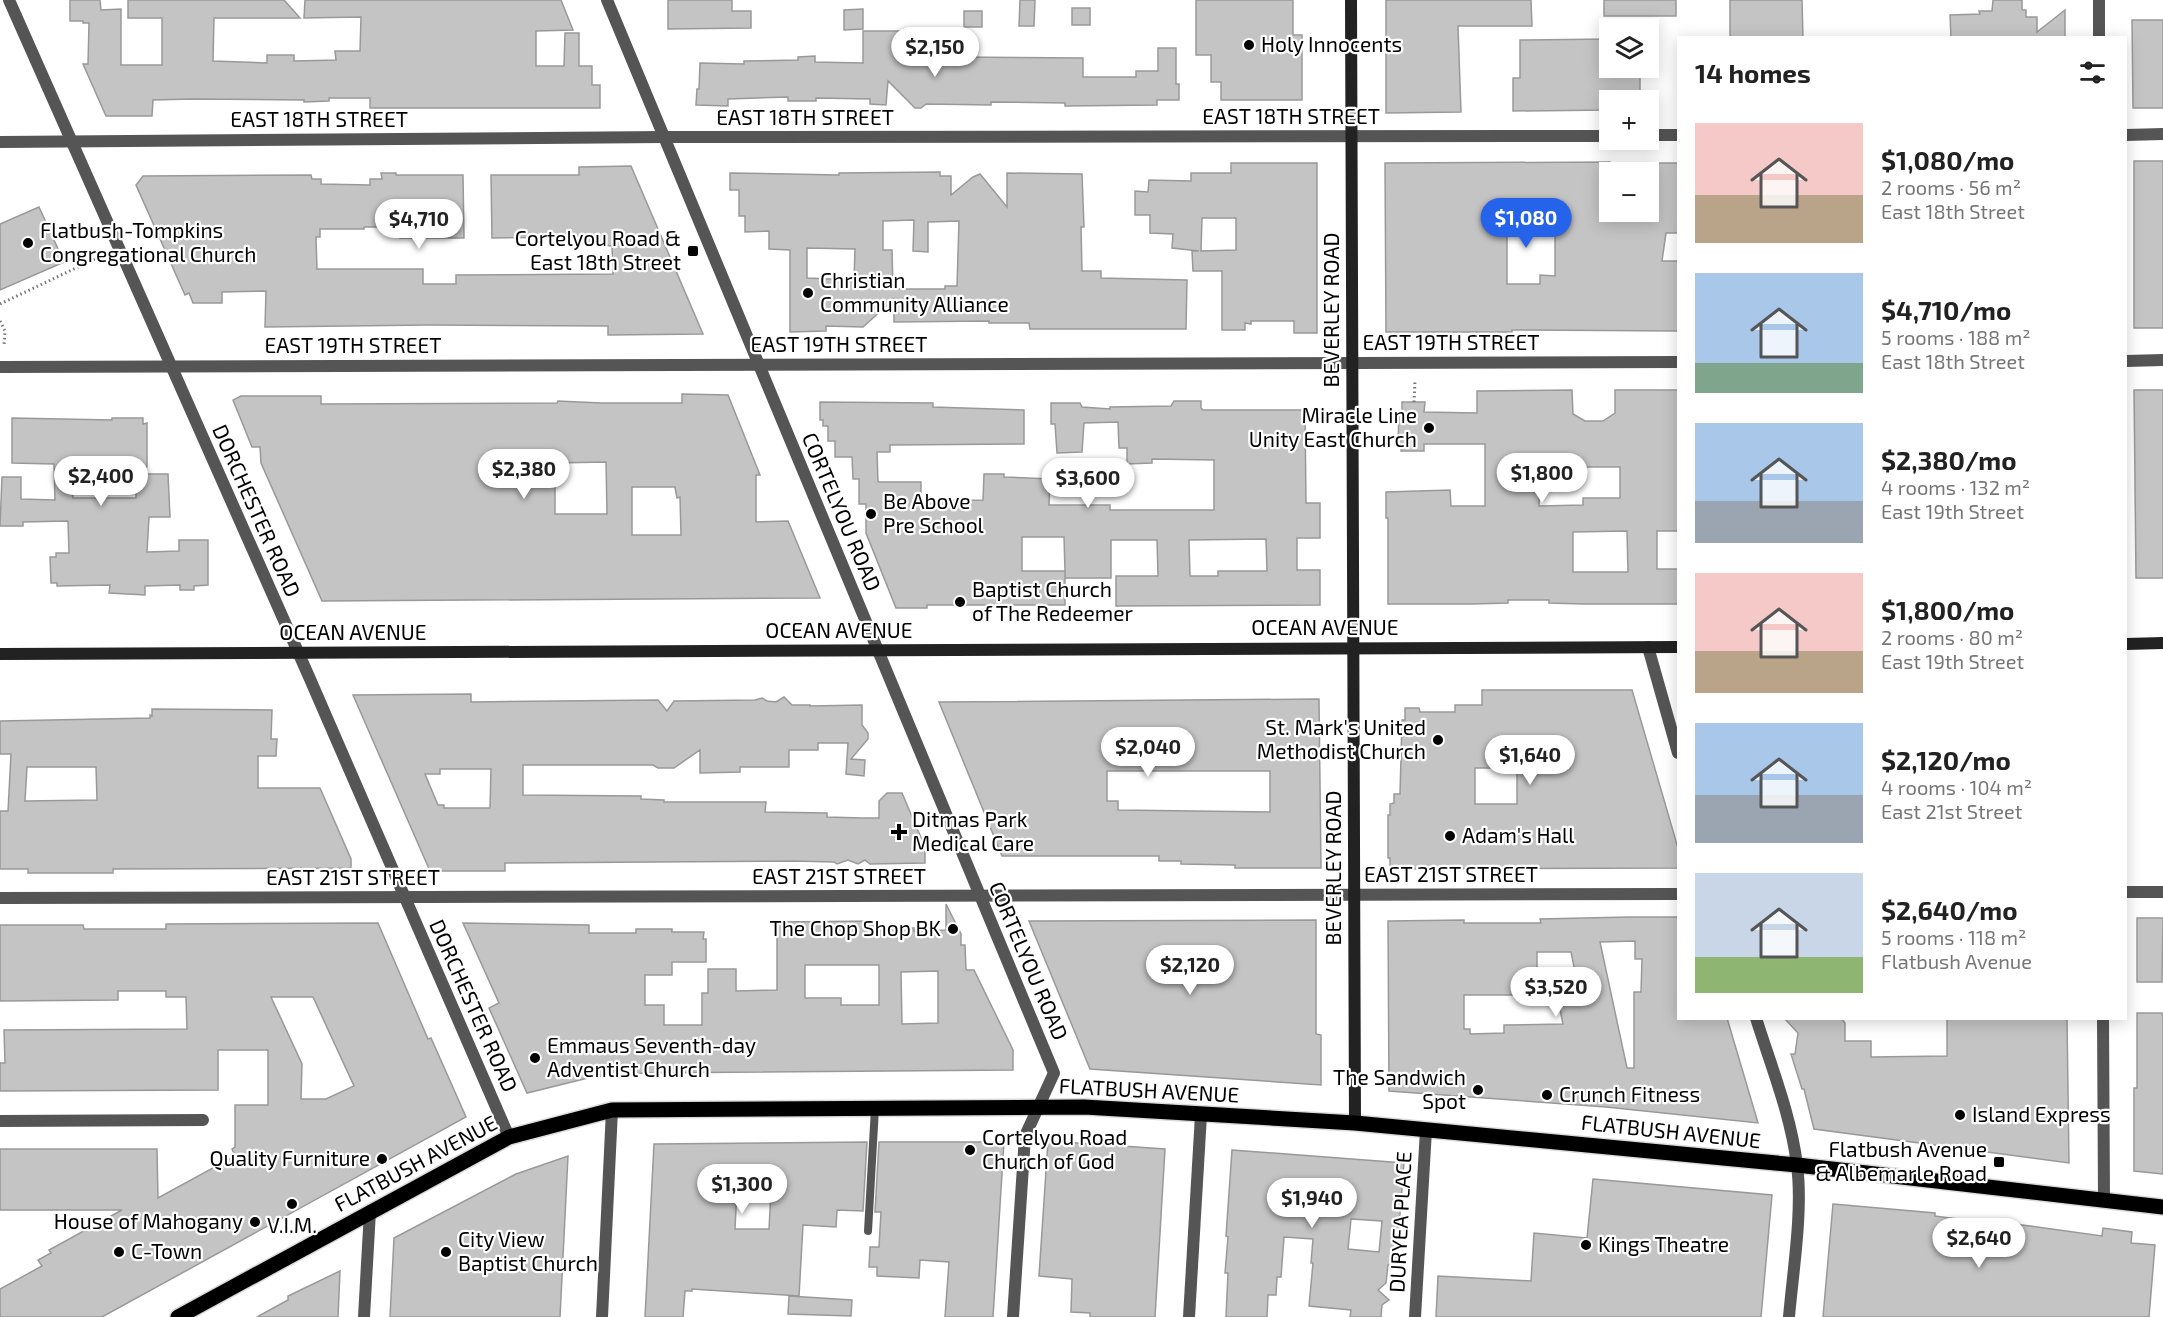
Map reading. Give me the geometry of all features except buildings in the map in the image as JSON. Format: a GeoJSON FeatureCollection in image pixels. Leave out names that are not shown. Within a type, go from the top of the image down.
{"type":"FeatureCollection","features":[{"type":"Feature","properties":{"kind":"main road","name":"BEVERLEY ROAD"},"geometry":{"type":"LineString","coordinates":[[1351,0],[1355,1123]]}},
{"type":"Feature","properties":{"kind":"main road"},"geometry":{"type":"LineString","coordinates":[[2127,644],[2163,644]]}},
{"type":"Feature","properties":{"kind":"main road","name":"OCEAN AVENUE"},"geometry":{"type":"LineString","coordinates":[[0,654],[1677,647]]}},
{"type":"Feature","properties":{"kind":"main road","name":"FLATBUSH AVENUE"},"geometry":{"type":"LineString","coordinates":[[178,1317],[509,1137],[612,1110],[1084,1107],[1355,1123],[1797,1165],[2163,1207]]}},
{"type":"Feature","properties":{"kind":"street","name":"DORCHESTER ROAD"},"geometry":{"type":"LineString","coordinates":[[9,0],[509,1137]]}},
{"type":"Feature","properties":{"kind":"street","name":"CORTELYOU ROAD"},"geometry":{"type":"LineString","coordinates":[[607,0],[1054,1074],[1025,1136],[1013,1317]]}},
{"type":"Feature","properties":{"kind":"street"},"geometry":{"type":"LineString","coordinates":[[2099,0],[2099,36]]}},
{"type":"Feature","properties":{"kind":"street"},"geometry":{"type":"LineString","coordinates":[[2127,135],[2163,134]]}},
{"type":"Feature","properties":{"kind":"street","name":"EAST 18TH STREET"},"geometry":{"type":"LineString","coordinates":[[0,142],[664,137],[1599,135]]}},
{"type":"Feature","properties":{"kind":"street"},"geometry":{"type":"LineString","coordinates":[[1659,135],[1677,135]]}},
{"type":"Feature","properties":{"kind":"street"},"geometry":{"type":"LineString","coordinates":[[2127,361],[2163,360]]}},
{"type":"Feature","properties":{"kind":"street","name":"EAST 19TH STREET"},"geometry":{"type":"LineString","coordinates":[[0,367],[1677,362]]}},
{"type":"Feature","properties":{"kind":"street"},"geometry":{"type":"LineString","coordinates":[[1648,647],[1677,749]]}},
{"type":"Feature","properties":{"kind":"street"},"geometry":{"type":"LineString","coordinates":[[2127,892],[2163,892]]}},
{"type":"Feature","properties":{"kind":"street","name":"EAST 21ST STREET"},"geometry":{"type":"LineString","coordinates":[[0,898],[1677,894]]}},
{"type":"Feature","properties":{"kind":"street"},"geometry":{"type":"LineString","coordinates":[[1757,1020],[1791,1133],[1797,1165],[1799,1196],[1789,1317]]}},
{"type":"Feature","properties":{"kind":"street"},"geometry":{"type":"LineString","coordinates":[[2103,1020],[2104,1200]]}},
{"type":"Feature","properties":{"kind":"street"},"geometry":{"type":"LineString","coordinates":[[602,1317],[612,1110]]}},
{"type":"Feature","properties":{"kind":"street"},"geometry":{"type":"LineString","coordinates":[[1189,1317],[1201,1114]]}},
{"type":"Feature","properties":{"kind":"street"},"geometry":{"type":"LineString","coordinates":[[0,1121],[203,1120]]}},
{"type":"Feature","properties":{"kind":"street","name":"DURYEA PLACE"},"geometry":{"type":"LineString","coordinates":[[1415,1317],[1426,1130]]}},
{"type":"Feature","properties":{"kind":"street"},"geometry":{"type":"LineString","coordinates":[[364,1317],[370,1211]]}},
{"type":"Feature","properties":{"kind":"lane"},"geometry":{"type":"LineString","coordinates":[[868,1231],[875,1108]]}},
{"type":"Feature","properties":{"kind":"path"},"geometry":{"type":"LineString","coordinates":[[0,304],[95,260]]}},
{"type":"Feature","properties":{"kind":"path"},"geometry":{"type":"LineString","coordinates":[[0,321],[5,331],[4,346]]}},
{"type":"Feature","properties":{"kind":"path"},"geometry":{"type":"LineString","coordinates":[[1414,402],[1415,380]]}},
{"type":"Feature","properties":{"kind":"place","name":"Holy Innocents"},"geometry":{"type":"Point","coordinates":[1249,45]}},
{"type":"Feature","properties":{"kind":"place","name":"Flatbush-Tompkins Congregational Church"},"geometry":{"type":"Point","coordinates":[28,243]}},
{"type":"Feature","properties":{"kind":"place","name":"Cortelyou Road & East 18th Street"},"geometry":{"type":"Point","coordinates":[693,251]}},
{"type":"Feature","properties":{"kind":"place","name":"Christian Community Alliance"},"geometry":{"type":"Point","coordinates":[808,293]}},
{"type":"Feature","properties":{"kind":"place","name":"Miracle Line Unity East Church"},"geometry":{"type":"Point","coordinates":[1429,428]}},
{"type":"Feature","properties":{"kind":"place","name":"Be Above Pre School"},"geometry":{"type":"Point","coordinates":[871,514]}},
{"type":"Feature","properties":{"kind":"place","name":"Baptist Church of The Redeemer"},"geometry":{"type":"Point","coordinates":[960,602]}},
{"type":"Feature","properties":{"kind":"place","name":"St. Mark's United Methodist Church"},"geometry":{"type":"Point","coordinates":[1438,740]}},
{"type":"Feature","properties":{"kind":"place","name":"Ditmas Park Medical Care"},"geometry":{"type":"Point","coordinates":[899,832]}},
{"type":"Feature","properties":{"kind":"place","name":"Adam's Hall"},"geometry":{"type":"Point","coordinates":[1450,836]}},
{"type":"Feature","properties":{"kind":"place","name":"The Chop Shop BK"},"geometry":{"type":"Point","coordinates":[953,929]}},
{"type":"Feature","properties":{"kind":"place","name":"Emmaus Seventh-day Adventist Church"},"geometry":{"type":"Point","coordinates":[535,1058]}},
{"type":"Feature","properties":{"kind":"place","name":"The Sandwich Spot"},"geometry":{"type":"Point","coordinates":[1478,1090]}},
{"type":"Feature","properties":{"kind":"place","name":"Crunch Fitness"},"geometry":{"type":"Point","coordinates":[1547,1095]}},
{"type":"Feature","properties":{"kind":"place","name":"Island Express"},"geometry":{"type":"Point","coordinates":[1960,1115]}},
{"type":"Feature","properties":{"kind":"place","name":"Cortelyou Road Church of God"},"geometry":{"type":"Point","coordinates":[970,1150]}},
{"type":"Feature","properties":{"kind":"place","name":"Quality Furniture"},"geometry":{"type":"Point","coordinates":[382,1159]}},
{"type":"Feature","properties":{"kind":"place","name":"Flatbush Avenue & Albemarle Road"},"geometry":{"type":"Point","coordinates":[1999,1162]}},
{"type":"Feature","properties":{"kind":"place","name":"V.I.M."},"geometry":{"type":"Point","coordinates":[292,1204]}},
{"type":"Feature","properties":{"kind":"place","name":"House of Mahogany"},"geometry":{"type":"Point","coordinates":[255,1222]}},
{"type":"Feature","properties":{"kind":"place","name":"Kings Theatre"},"geometry":{"type":"Point","coordinates":[1586,1245]}},
{"type":"Feature","properties":{"kind":"place","name":"C-Town"},"geometry":{"type":"Point","coordinates":[119,1252]}},
{"type":"Feature","properties":{"kind":"place","name":"City View Baptist Church"},"geometry":{"type":"Point","coordinates":[446,1252]}}]}
